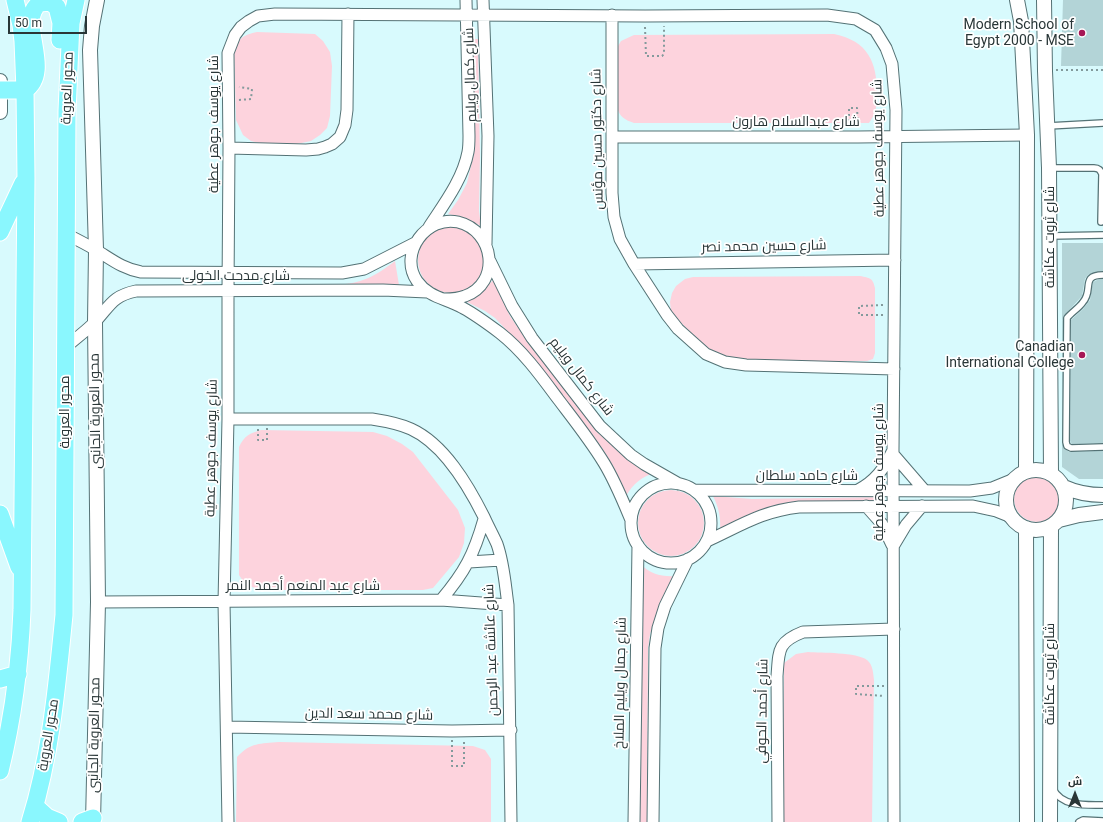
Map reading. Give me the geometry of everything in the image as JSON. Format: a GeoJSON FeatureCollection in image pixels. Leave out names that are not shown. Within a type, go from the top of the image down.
{"type":"FeatureCollection","features":[{"type":"Feature","properties":{"kind":"main road"},"geometry":{"type":"LineString","coordinates":[[0,771],[11,718],[18,674],[21,642],[26,178],[23,41],[22,25],[16,0]]}},
{"type":"Feature","properties":{"kind":"main road","name":"محور العروبة"},"geometry":{"type":"LineString","coordinates":[[30,822],[46,757],[53,712],[64,615],[67,111],[71,30],[76,0]]}},
{"type":"Feature","properties":{"kind":"main road"},"geometry":{"type":"LineString","coordinates":[[25,90],[34,80],[36,72],[32,23],[33,9],[40,3],[50,2],[58,7],[61,18],[59,78],[62,100],[67,111]]}},
{"type":"Feature","properties":{"kind":"main road"},"geometry":{"type":"LineString","coordinates":[[0,86],[25,90]]}},
{"type":"Feature","properties":{"kind":"main road"},"geometry":{"type":"LineString","coordinates":[[0,232],[26,178]]}},
{"type":"Feature","properties":{"kind":"main road"},"geometry":{"type":"LineString","coordinates":[[0,514],[22,578]]}},
{"type":"Feature","properties":{"kind":"main road"},"geometry":{"type":"LineString","coordinates":[[0,679],[18,674]]}},
{"type":"Feature","properties":{"kind":"main road"},"geometry":{"type":"LineString","coordinates":[[35,806],[47,817],[59,822]]}},
{"type":"Feature","properties":{"kind":"street","name":"محور العروبة الجانبى"},"geometry":{"type":"LineString","coordinates":[[89,821],[98,602],[95,322],[96,250],[90,50],[92,26],[97,0]]}},
{"type":"Feature","properties":{"kind":"street","name":"شارع كمال ويليم"},"geometry":{"type":"LineString","coordinates":[[430,227],[453,188],[464,165],[468,151],[466,0]]}},
{"type":"Feature","properties":{"kind":"street","name":"شارع كمال ويليم"},"geometry":{"type":"LineString","coordinates":[[483,0],[488,136],[486,245]]}},
{"type":"Feature","properties":{"kind":"street","name":"شارع ثروت عكاشة"},"geometry":{"type":"LineString","coordinates":[[1017,0],[1021,21],[1027,136],[1026,471]]}},
{"type":"Feature","properties":{"kind":"street","name":"شارع ثروت عكاشة"},"geometry":{"type":"LineString","coordinates":[[1044,0],[1049,162],[1051,473]]}},
{"type":"Feature","properties":{"kind":"street","name":"شارع يوسف جوهر عطية"},"geometry":{"type":"LineString","coordinates":[[228,822],[224,602],[228,419],[229,100],[227,64],[230,44],[241,27],[258,16],[275,14],[645,16],[827,15],[856,19],[875,30],[886,48],[890,59],[894,85],[896,137],[894,368],[894,822]]}},
{"type":"Feature","properties":{"kind":"street"},"geometry":{"type":"LineString","coordinates":[[229,148],[318,149],[332,144],[340,137],[345,125],[347,110],[348,14]]}},
{"type":"Feature","properties":{"kind":"street","name":"شارع دكتور حسين مؤنس"},"geometry":{"type":"LineString","coordinates":[[612,15],[612,193],[614,216],[620,239],[634,264],[658,303],[678,329],[706,354],[726,362],[783,367],[894,368]]}},
{"type":"Feature","properties":{"kind":"street"},"geometry":{"type":"LineString","coordinates":[[0,86],[0,112]]}},
{"type":"Feature","properties":{"kind":"street","name":"شارع عبدالسلام هارون"},"geometry":{"type":"LineString","coordinates":[[612,137],[1027,136]]}},
{"type":"Feature","properties":{"kind":"street"},"geometry":{"type":"LineString","coordinates":[[1027,154],[1049,162]]}},
{"type":"Feature","properties":{"kind":"street"},"geometry":{"type":"LineString","coordinates":[[444,299],[455,299],[466,296],[475,290],[483,282],[488,272],[490,261],[486,245],[482,237],[467,225],[457,222],[443,222],[430,227],[421,234],[415,243],[411,256],[412,268],[417,280],[427,292],[462,307],[481,319],[502,335],[531,364],[576,422],[605,464],[631,520],[632,533],[638,545],[648,555],[661,561],[675,563],[688,559],[699,552],[707,541],[711,530],[711,519],[703,498],[694,490],[679,484],[662,484],[647,491],[636,504],[631,520]]}},
{"type":"Feature","properties":{"kind":"street","name":"شارع مدحت الخولى"},"geometry":{"type":"LineString","coordinates":[[66,234],[131,271],[141,272],[228,274],[328,274],[353,272],[373,265],[415,243]]}},
{"type":"Feature","properties":{"kind":"street","name":"شارع حسين محمد نصر"},"geometry":{"type":"LineString","coordinates":[[634,264],[895,260]]}},
{"type":"Feature","properties":{"kind":"street","name":"شارع كمال ويليم"},"geometry":{"type":"LineString","coordinates":[[490,261],[512,306],[532,338],[600,426],[631,454],[679,484]]}},
{"type":"Feature","properties":{"kind":"street","name":"شارع مدحت الخولى"},"geometry":{"type":"LineString","coordinates":[[66,346],[95,322],[110,303],[127,293],[383,290],[427,292]]}},
{"type":"Feature","properties":{"kind":"street","name":"شارع عائشة عبد الرحمن"},"geometry":{"type":"LineString","coordinates":[[228,419],[372,419],[411,429],[423,436],[442,452],[475,500],[492,533],[501,560],[508,605],[511,822]]}},
{"type":"Feature","properties":{"kind":"street"},"geometry":{"type":"LineString","coordinates":[[856,491],[868,485],[879,474],[894,452],[925,491]]}},
{"type":"Feature","properties":{"kind":"street"},"geometry":{"type":"LineString","coordinates":[[1103,495],[1087,495],[1072,491],[1064,487],[1051,473],[1043,470],[1026,471],[1014,479],[1006,493],[1007,509],[1017,524],[1026,528],[1039,530],[1055,523],[1079,516],[1103,512]]}},
{"type":"Feature","properties":{"kind":"street","name":"شارع حامد سلطان"},"geometry":{"type":"LineString","coordinates":[[694,490],[984,490],[1014,479]]}},
{"type":"Feature","properties":{"kind":"street"},"geometry":{"type":"LineString","coordinates":[[1055,523],[1063,514],[1066,501],[1064,487]]}},
{"type":"Feature","properties":{"kind":"street"},"geometry":{"type":"LineString","coordinates":[[866,506],[882,524],[894,547]]}},
{"type":"Feature","properties":{"kind":"street"},"geometry":{"type":"LineString","coordinates":[[894,547],[906,525],[922,506]]}},
{"type":"Feature","properties":{"kind":"street"},"geometry":{"type":"LineString","coordinates":[[707,541],[756,517],[784,508],[973,506],[1011,516]]}},
{"type":"Feature","properties":{"kind":"street"},"geometry":{"type":"LineString","coordinates":[[441,600],[458,580],[469,562],[478,543],[484,519]]}},
{"type":"Feature","properties":{"kind":"street","name":"شارع ثروت عكاشة"},"geometry":{"type":"LineString","coordinates":[[1050,819],[1055,523]]}},
{"type":"Feature","properties":{"kind":"street","name":"شارع ثروت عكاشة"},"geometry":{"type":"LineString","coordinates":[[1026,528],[1028,819]]}},
{"type":"Feature","properties":{"kind":"street","name":"شارع جمال ويليم الملاخ"},"geometry":{"type":"LineString","coordinates":[[634,822],[638,545]]}},
{"type":"Feature","properties":{"kind":"street"},"geometry":{"type":"LineString","coordinates":[[653,822],[655,648],[658,628],[665,606],[688,559]]}},
{"type":"Feature","properties":{"kind":"street"},"geometry":{"type":"LineString","coordinates":[[469,562],[501,560]]}},
{"type":"Feature","properties":{"kind":"street","name":"شارع عبد المنعم أحمد النمر"},"geometry":{"type":"LineString","coordinates":[[98,602],[441,600],[508,605]]}},
{"type":"Feature","properties":{"kind":"street","name":"شارع أحمد الحوفي"},"geometry":{"type":"LineString","coordinates":[[778,822],[777,676],[778,656],[782,645],[790,637],[803,632],[894,629]]}},
{"type":"Feature","properties":{"kind":"street","name":"شارع محمد سعد الدين"},"geometry":{"type":"LineString","coordinates":[[227,726],[452,731],[510,730]]}},
{"type":"Feature","properties":{"kind":"street"},"geometry":{"type":"LineString","coordinates":[[1028,819],[1050,819]]}},
{"type":"Feature","properties":{"kind":"lane"},"geometry":{"type":"LineString","coordinates":[[1048,126],[1103,124]]}},
{"type":"Feature","properties":{"kind":"lane"},"geometry":{"type":"LineString","coordinates":[[1049,162],[1098,168],[1102,174],[1101,222]]}},
{"type":"Feature","properties":{"kind":"lane"},"geometry":{"type":"LineString","coordinates":[[1050,236],[1103,235]]}},
{"type":"Feature","properties":{"kind":"lane"},"geometry":{"type":"LineString","coordinates":[[1103,274],[1091,276],[1089,280],[1088,296],[1084,302],[1067,318],[1066,442],[1067,446],[1071,448],[1103,447]]}},
{"type":"Feature","properties":{"kind":"lane"},"geometry":{"type":"LineString","coordinates":[[1050,781],[1055,792],[1067,802],[1082,805],[1103,805]]}},
{"type":"Feature","properties":{"kind":"lane"},"geometry":{"type":"LineString","coordinates":[[1079,822],[1083,820],[1103,821]]}},
{"type":"Feature","properties":{"kind":"path"},"geometry":{"type":"LineString","coordinates":[[645,16],[647,57],[664,56],[664,16]]}},
{"type":"Feature","properties":{"kind":"path"},"geometry":{"type":"LineString","coordinates":[[1045,71],[1103,70]]}},
{"type":"Feature","properties":{"kind":"path"},"geometry":{"type":"LineString","coordinates":[[228,86],[252,89],[251,99],[229,100]]}},
{"type":"Feature","properties":{"kind":"path"},"geometry":{"type":"LineString","coordinates":[[850,108],[858,108],[853,137],[850,108]]}},
{"type":"Feature","properties":{"kind":"path"},"geometry":{"type":"LineString","coordinates":[[859,306],[895,310],[858,314],[859,306]]}},
{"type":"Feature","properties":{"kind":"path"},"geometry":{"type":"LineString","coordinates":[[263,419],[266,440],[258,440],[263,419]]}},
{"type":"Feature","properties":{"kind":"path"},"geometry":{"type":"LineString","coordinates":[[856,686],[894,691],[856,694],[856,686]]}},
{"type":"Feature","properties":{"kind":"path"},"geometry":{"type":"LineString","coordinates":[[452,731],[452,766],[464,766],[464,731]]}},
{"type":"Feature","properties":{"kind":"shaded area"},"geometry":{"type":"Polygon","coordinates":[[[257,32],[315,34],[323,41],[330,52],[332,66],[330,116],[327,128],[311,141],[292,145],[263,144],[251,141],[243,135],[236,120],[234,51],[242,37],[257,32]]]}},
{"type":"Feature","properties":{"kind":"shaded area"},"geometry":{"type":"Polygon","coordinates":[[[834,34],[846,37],[863,48],[872,63],[877,83],[877,102],[875,113],[869,123],[634,123],[623,118],[617,108],[618,46],[621,41],[634,35],[834,34]]]}},
{"type":"Feature","properties":{"kind":"shaded area"},"geometry":{"type":"Polygon","coordinates":[[[472,39],[478,39],[480,156],[479,211],[481,226],[462,217],[448,214],[458,200],[467,183],[474,153],[475,135],[472,39]]]}},
{"type":"Feature","properties":{"kind":"shaded area"},"geometry":{"type":"Polygon","coordinates":[[[444,227],[458,227],[470,232],[479,241],[484,253],[482,273],[475,284],[458,293],[444,293],[432,288],[423,279],[418,267],[418,253],[423,241],[432,232],[444,227]]]}},
{"type":"Feature","properties":{"kind":"shaded area"},"geometry":{"type":"Polygon","coordinates":[[[395,261],[400,291],[336,285],[361,281],[381,271],[395,261]]]}},
{"type":"Feature","properties":{"kind":"shaded area"},"geometry":{"type":"Polygon","coordinates":[[[860,276],[870,279],[875,288],[875,353],[873,359],[867,361],[737,361],[712,353],[702,345],[671,312],[670,302],[672,293],[676,286],[685,279],[693,277],[860,276]]]}},
{"type":"Feature","properties":{"kind":"shaded area"},"geometry":{"type":"Polygon","coordinates":[[[493,280],[510,316],[523,335],[599,432],[612,444],[655,473],[638,481],[626,496],[613,466],[602,448],[516,340],[495,318],[465,301],[480,293],[493,280]]]}},
{"type":"Feature","properties":{"kind":"shaded area"},"geometry":{"type":"Polygon","coordinates":[[[261,430],[373,432],[387,436],[402,444],[413,452],[458,510],[465,528],[464,543],[459,557],[433,588],[423,590],[263,590],[249,586],[239,575],[239,447],[243,440],[248,436],[261,430]]]}},
{"type":"Feature","properties":{"kind":"shaded area"},"geometry":{"type":"Polygon","coordinates":[[[1042,476],[1054,482],[1059,490],[1059,508],[1054,516],[1046,521],[1032,522],[1020,516],[1015,508],[1014,494],[1020,482],[1028,477],[1042,476]]]}},
{"type":"Feature","properties":{"kind":"shaded area"},"geometry":{"type":"Polygon","coordinates":[[[664,490],[678,490],[690,495],[699,504],[704,516],[702,536],[695,547],[678,556],[664,556],[652,551],[643,542],[638,530],[638,516],[643,504],[652,495],[664,490]]]}},
{"type":"Feature","properties":{"kind":"shaded area"},"geometry":{"type":"Polygon","coordinates":[[[713,496],[752,499],[884,497],[884,504],[773,507],[748,515],[720,531],[719,513],[713,496]]]}},
{"type":"Feature","properties":{"kind":"shaded area"},"geometry":{"type":"Polygon","coordinates":[[[639,563],[653,573],[667,576],[678,576],[661,602],[650,634],[648,649],[647,822],[638,822],[639,563]]]}},
{"type":"Feature","properties":{"kind":"shaded area"},"geometry":{"type":"Polygon","coordinates":[[[808,652],[839,653],[862,657],[872,666],[874,680],[872,822],[782,822],[784,663],[796,654],[808,652]]]}},
{"type":"Feature","properties":{"kind":"shaded area"},"geometry":{"type":"Polygon","coordinates":[[[279,742],[473,746],[485,750],[491,759],[491,822],[236,822],[237,757],[251,746],[279,742]]]}},
{"type":"Feature","properties":{"kind":"building","name":"Modern School of Egypt 2000 - MSE"},"geometry":{"type":"Polygon","coordinates":[[[1063,0],[1103,0],[1103,66],[1061,66],[1063,0]]]}},
{"type":"Feature","properties":{"kind":"building"},"geometry":{"type":"Polygon","coordinates":[[[1062,243],[1103,243],[1103,271],[1088,275],[1085,279],[1082,296],[1063,317],[1062,442],[1062,243]]]}},
{"type":"Feature","properties":{"kind":"building"},"geometry":{"type":"Polygon","coordinates":[[[1103,279],[1103,443],[1072,444],[1070,441],[1071,320],[1090,300],[1093,282],[1103,279]]]}},
{"type":"Feature","properties":{"kind":"building"},"geometry":{"type":"Polygon","coordinates":[[[1062,442],[1064,448],[1069,452],[1103,451],[1103,479],[1079,479],[1062,467],[1062,442]]]}},
{"type":"Feature","properties":{"kind":"place","name":"Modern School of Egypt 2000 - MSE"},"geometry":{"type":"Point","coordinates":[1082,33]}},
{"type":"Feature","properties":{"kind":"place","name":"Canadian International College"},"geometry":{"type":"Point","coordinates":[1082,355]}}]}
